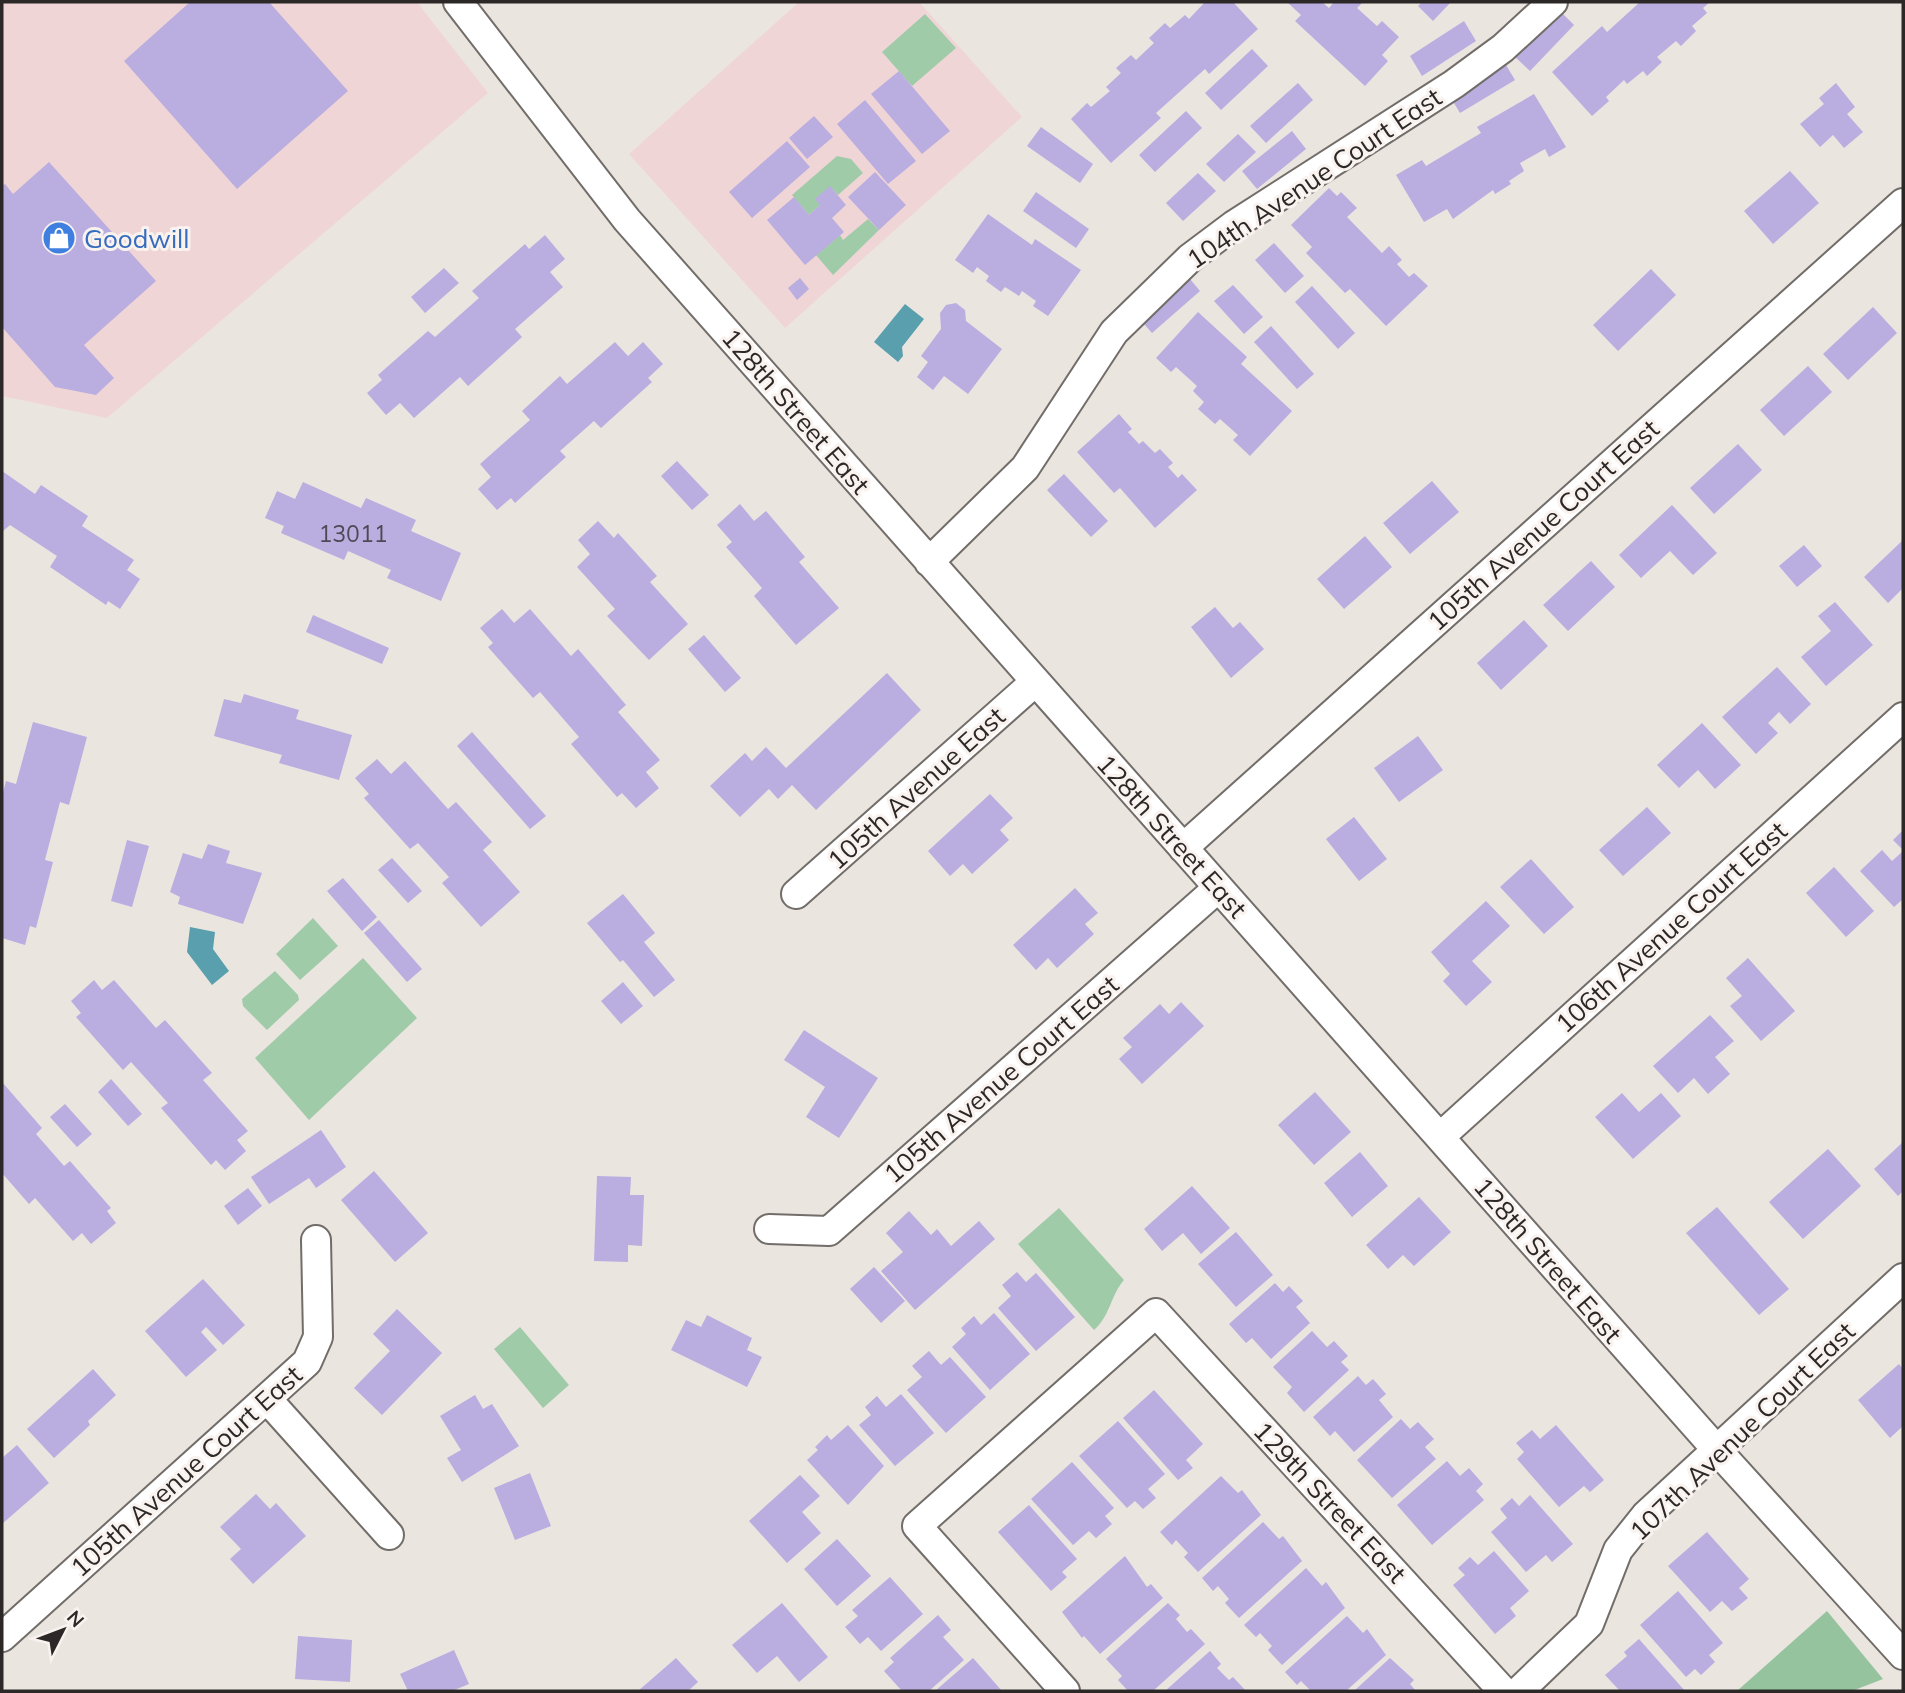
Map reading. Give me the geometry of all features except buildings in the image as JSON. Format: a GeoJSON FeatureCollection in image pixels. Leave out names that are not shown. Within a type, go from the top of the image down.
{"type":"FeatureCollection","features":[{"type":"Feature","properties":{"kind":"street","name":"128th Street East"},"geometry":{"type":"LineString","coordinates":[[457,2],[627,220],[1716,1449],[1903,1655]]}},
{"type":"Feature","properties":{"kind":"street","name":"104th Avenue Court East"},"geometry":{"type":"LineString","coordinates":[[929,562],[1025,468],[1114,332],[1190,258],[1234,225],[1454,84],[1503,48],[1553,2]]}},
{"type":"Feature","properties":{"kind":"street","name":"105th Avenue Court East"},"geometry":{"type":"LineString","coordinates":[[1183,848],[1903,203]]}},
{"type":"Feature","properties":{"kind":"street","name":"105th Avenue East"},"geometry":{"type":"LineString","coordinates":[[796,894],[1035,682]]}},
{"type":"Feature","properties":{"kind":"street","name":"106th Avenue Court East"},"geometry":{"type":"LineString","coordinates":[[1440,1137],[1903,717]]}},
{"type":"Feature","properties":{"kind":"street","name":"105th Avenue Court East"},"geometry":{"type":"LineString","coordinates":[[769,1229],[829,1231],[1218,888]]}},
{"type":"Feature","properties":{"kind":"street","name":"105th Avenue Court East"},"geometry":{"type":"LineString","coordinates":[[2,1637],[307,1362],[315,1348],[318,1321],[316,1240]]}},
{"type":"Feature","properties":{"kind":"street","name":"107th Avenue Court East"},"geometry":{"type":"LineString","coordinates":[[1519,1691],[1589,1624],[1618,1550],[1646,1515],[1903,1278]]}},
{"type":"Feature","properties":{"kind":"street","name":"129th Street East"},"geometry":{"type":"LineString","coordinates":[[1065,1691],[917,1526],[1156,1313],[1503,1691]]}},
{"type":"Feature","properties":{"kind":"street"},"geometry":{"type":"LineString","coordinates":[[267,1399],[389,1535]]}},
{"type":"Feature","properties":{"kind":"shaded area"},"geometry":{"type":"Polygon","coordinates":[[[2,2],[417,2],[488,93],[107,418],[2,396],[2,2]]]}},
{"type":"Feature","properties":{"kind":"shaded area"},"geometry":{"type":"Polygon","coordinates":[[[799,2],[919,2],[1022,117],[785,328],[629,154],[799,2]]]}},
{"type":"Feature","properties":{"kind":"green space"},"geometry":{"type":"Polygon","coordinates":[[[925,14],[956,48],[912,86],[882,52],[925,14]]]}},
{"type":"Feature","properties":{"kind":"green space"},"geometry":{"type":"Polygon","coordinates":[[[837,156],[851,159],[863,173],[838,195],[830,187],[820,205],[809,215],[792,195],[837,156]]]}},
{"type":"Feature","properties":{"kind":"green space"},"geometry":{"type":"Polygon","coordinates":[[[868,219],[879,230],[833,275],[816,255],[840,235],[843,240],[868,219]]]}},
{"type":"Feature","properties":{"kind":"green space"},"geometry":{"type":"Polygon","coordinates":[[[313,918],[338,946],[300,980],[276,954],[313,918]]]}},
{"type":"Feature","properties":{"kind":"green space"},"geometry":{"type":"Polygon","coordinates":[[[363,958],[417,1018],[309,1120],[255,1058],[363,958]]]}},
{"type":"Feature","properties":{"kind":"green space"},"geometry":{"type":"Polygon","coordinates":[[[275,971],[298,995],[299,1000],[267,1030],[243,1006],[242,999],[275,971]]]}},
{"type":"Feature","properties":{"kind":"green space"},"geometry":{"type":"Polygon","coordinates":[[[1059,1208],[1124,1280],[1104,1318],[1094,1330],[1018,1244],[1059,1208]]]}},
{"type":"Feature","properties":{"kind":"green space"},"geometry":{"type":"Polygon","coordinates":[[[520,1327],[569,1385],[543,1408],[494,1349],[520,1327]]]}},
{"type":"Feature","properties":{"kind":"green space"},"geometry":{"type":"Polygon","coordinates":[[[1827,1611],[1883,1679],[1852,1691],[1737,1691],[1827,1611]]]}},
{"type":"Feature","properties":{"kind":"water"},"geometry":{"type":"Polygon","coordinates":[[[905,304],[924,319],[902,347],[903,356],[898,362],[874,342],[905,304]]]}},
{"type":"Feature","properties":{"kind":"water"},"geometry":{"type":"Polygon","coordinates":[[[190,927],[215,932],[213,949],[229,971],[212,985],[187,952],[190,927]]]}},
{"type":"Feature","properties":{"kind":"place","name":"Goodwill"},"geometry":{"type":"Point","coordinates":[59,238]}}]}
